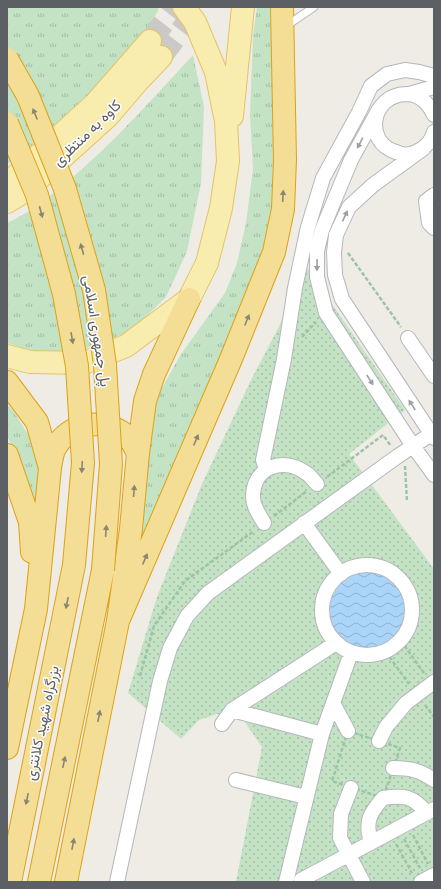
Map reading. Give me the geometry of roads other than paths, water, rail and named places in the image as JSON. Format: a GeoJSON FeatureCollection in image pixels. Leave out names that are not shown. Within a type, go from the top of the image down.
{"type":"FeatureCollection","features":[{"type":"Feature","properties":{"kind":"highway"},"geometry":{"type":"LineString","coordinates":[[118,621],[231,359],[274,252],[282,209],[286,160],[281,30],[282,7]]}},
{"type":"Feature","properties":{"kind":"highway","name":"پل جمهوری اسلامی"},"geometry":{"type":"LineString","coordinates":[[7,59],[28,96],[65,189],[94,290],[105,364],[110,464],[103,570]]}},
{"type":"Feature","properties":{"kind":"highway","name":"پل جمهوری اسلامی"},"geometry":{"type":"LineString","coordinates":[[7,123],[37,195],[64,294],[77,366],[83,463],[74,565]]}},
{"type":"Feature","properties":{"kind":"highway"},"geometry":{"type":"LineString","coordinates":[[66,882],[118,621],[131,529],[138,453],[146,401],[154,374],[189,299]]}},
{"type":"Feature","properties":{"kind":"highway"},"geometry":{"type":"LineString","coordinates":[[7,382],[37,422],[50,468]]}},
{"type":"Feature","properties":{"kind":"highway"},"geometry":{"type":"LineString","coordinates":[[7,748],[36,609],[50,468],[54,451],[64,436],[79,427],[96,424],[114,428],[128,438],[138,453]]}},
{"type":"Feature","properties":{"kind":"highway"},"geometry":{"type":"LineString","coordinates":[[7,455],[30,522],[36,609]]}},
{"type":"Feature","properties":{"kind":"highway","name":"بزرگراه شهید کلانتری"},"geometry":{"type":"LineString","coordinates":[[10,882],[74,565]]}},
{"type":"Feature","properties":{"kind":"highway","name":"بزرگراه شهید کلانتری"},"geometry":{"type":"LineString","coordinates":[[39,882],[103,570]]}},
{"type":"Feature","properties":{"kind":"main road"},"geometry":{"type":"LineString","coordinates":[[184,7],[195,22],[216,72],[226,121],[228,161]]}},
{"type":"Feature","properties":{"kind":"main road"},"geometry":{"type":"LineString","coordinates":[[7,356],[30,362],[84,363],[126,346],[189,299],[207,263],[221,208],[228,161],[243,7]]}},
{"type":"Feature","properties":{"kind":"main road","name":"کاوه به منتظری"},"geometry":{"type":"LineString","coordinates":[[7,182],[16,176],[155,49],[102,121],[25,191],[7,202]]}},
{"type":"Feature","properties":{"kind":"street"},"geometry":{"type":"LineString","coordinates":[[266,468],[263,460],[284,359],[295,288],[308,227],[322,178],[359,112],[371,86],[387,74],[405,70],[434,76]]}},
{"type":"Feature","properties":{"kind":"street"},"geometry":{"type":"LineString","coordinates":[[434,87],[409,94],[397,95],[386,100],[379,109],[351,160],[322,230],[317,251],[317,277],[326,313],[413,446],[434,475]]}},
{"type":"Feature","properties":{"kind":"street"},"geometry":{"type":"LineString","coordinates":[[409,94],[420,98],[429,106],[434,115]]}},
{"type":"Feature","properties":{"kind":"street"},"geometry":{"type":"LineString","coordinates":[[379,109],[375,120],[376,132],[381,143],[390,150],[401,154],[413,154],[424,148]]}},
{"type":"Feature","properties":{"kind":"street"},"geometry":{"type":"LineString","coordinates":[[117,882],[160,681],[170,648],[187,616],[208,593],[413,446],[432,436],[342,299],[335,275],[334,252],[336,235],[349,207],[373,185],[424,148],[432,139],[434,132]]}},
{"type":"Feature","properties":{"kind":"street"},"geometry":{"type":"LineString","coordinates":[[434,195],[426,201],[429,223],[434,228]]}},
{"type":"Feature","properties":{"kind":"street"},"geometry":{"type":"LineString","coordinates":[[408,338],[434,376]]}},
{"type":"Feature","properties":{"kind":"street"},"geometry":{"type":"LineString","coordinates":[[264,523],[257,512],[253,498],[256,480],[266,468],[282,464],[293,465],[307,473],[317,484]]}},
{"type":"Feature","properties":{"kind":"street"},"geometry":{"type":"LineString","coordinates":[[304,523],[341,574]]}},
{"type":"Feature","properties":{"kind":"street"},"geometry":{"type":"LineString","coordinates":[[365,564],[383,568],[398,577],[409,591],[413,608],[410,626],[401,641],[386,652],[369,656],[351,653],[336,644],[326,629],[321,612],[324,594],[334,579],[341,574],[348,569],[365,564]]}},
{"type":"Feature","properties":{"kind":"street"},"geometry":{"type":"LineString","coordinates":[[222,724],[232,710],[336,644]]}},
{"type":"Feature","properties":{"kind":"street"},"geometry":{"type":"LineString","coordinates":[[286,882],[322,734],[351,653]]}},
{"type":"Feature","properties":{"kind":"street"},"geometry":{"type":"LineString","coordinates":[[379,741],[386,728],[406,704],[433,683]]}},
{"type":"Feature","properties":{"kind":"street"},"geometry":{"type":"LineString","coordinates":[[333,704],[348,731]]}},
{"type":"Feature","properties":{"kind":"street"},"geometry":{"type":"LineString","coordinates":[[232,710],[322,734]]}},
{"type":"Feature","properties":{"kind":"street"},"geometry":{"type":"LineString","coordinates":[[393,768],[408,768],[419,771],[434,780]]}},
{"type":"Feature","properties":{"kind":"street"},"geometry":{"type":"LineString","coordinates":[[236,780],[306,797]]}},
{"type":"Feature","properties":{"kind":"street"},"geometry":{"type":"LineString","coordinates":[[350,788],[341,814],[340,838],[363,882]]}},
{"type":"Feature","properties":{"kind":"street"},"geometry":{"type":"LineString","coordinates":[[286,882],[289,877],[292,876],[296,876],[302,881],[431,811],[409,798],[396,796],[383,798],[369,818],[367,831],[371,843]]}},
{"type":"Feature","properties":{"kind":"lane"},"geometry":{"type":"LineString","coordinates":[[281,30],[314,7]]}},
{"type":"Feature","properties":{"kind":"water"},"geometry":{"type":"Polygon","coordinates":[[[367,571],[382,574],[395,582],[403,595],[406,610],[403,625],[395,638],[382,646],[367,649],[352,646],[339,638],[331,625],[328,610],[331,595],[339,582],[352,574],[367,571]]]}},
{"type":"Feature","properties":{"kind":"tunnel"},"geometry":{"type":"LineString","coordinates":[[150,41],[176,7]]}},
{"type":"Feature","properties":{"kind":"tunnel"},"geometry":{"type":"LineString","coordinates":[[161,57],[191,17],[195,7]]}}]}
